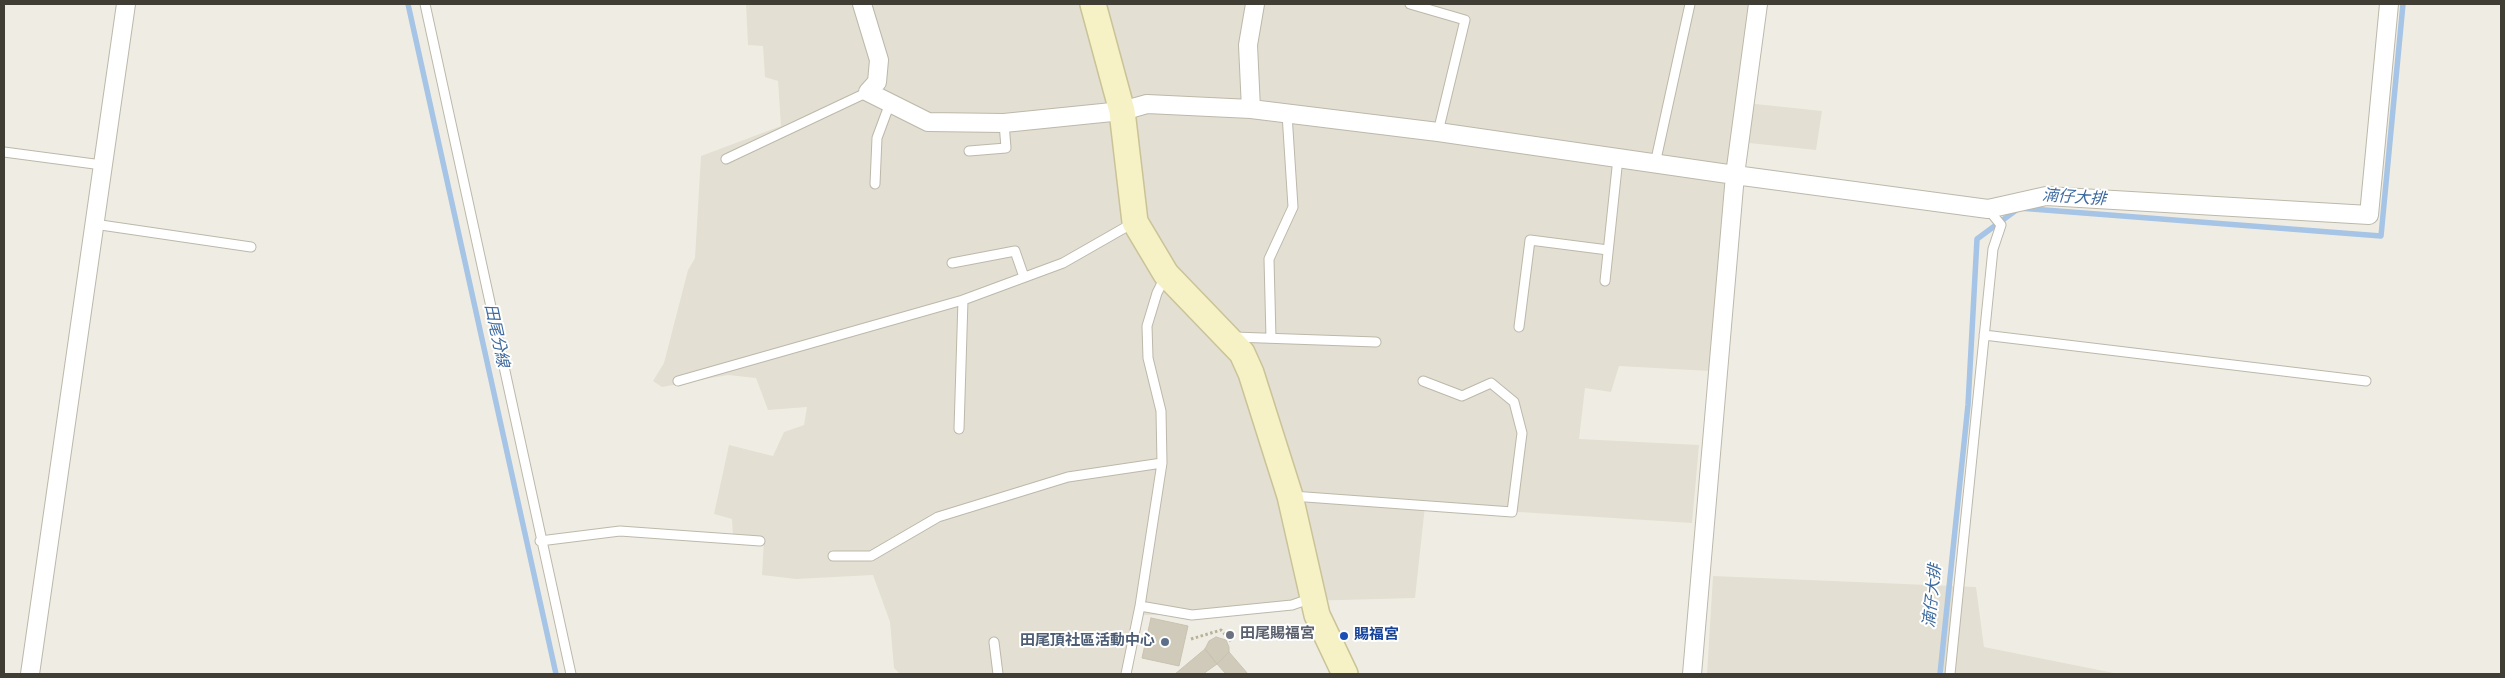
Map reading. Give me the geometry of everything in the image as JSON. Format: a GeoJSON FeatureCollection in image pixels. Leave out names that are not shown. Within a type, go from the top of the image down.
{"type":"FeatureCollection","features":[{"type":"Feature","properties":{"kind":"street"},"geometry":{"type":"LineString","coordinates":[[30,674],[126,4]]}},
{"type":"Feature","properties":{"kind":"street"},"geometry":{"type":"LineString","coordinates":[[862,4],[879,60],[878,82],[868,92],[928,122],[1004,123],[1122,111],[1147,104],[1251,109],[1438,132],[1735,176],[1988,209],[2046,196],[2369,215],[2389,4]]}},
{"type":"Feature","properties":{"kind":"street"},"geometry":{"type":"LineString","coordinates":[[1093,4],[1122,111],[1136,222],[1166,274],[1242,353],[1251,373],[1290,496],[1314,611],[1346,674]]}},
{"type":"Feature","properties":{"kind":"street"},"geometry":{"type":"LineString","coordinates":[[1251,109],[1248,45],[1255,4]]}},
{"type":"Feature","properties":{"kind":"street"},"geometry":{"type":"LineString","coordinates":[[1692,674],[1735,176],[1758,4]]}},
{"type":"Feature","properties":{"kind":"lane"},"geometry":{"type":"LineString","coordinates":[[425,4],[570,674]]}},
{"type":"Feature","properties":{"kind":"lane"},"geometry":{"type":"LineString","coordinates":[[1410,4],[1465,20],[1438,132]]}},
{"type":"Feature","properties":{"kind":"lane"},"geometry":{"type":"LineString","coordinates":[[1655,164],[1690,4]]}},
{"type":"Feature","properties":{"kind":"lane"},"geometry":{"type":"LineString","coordinates":[[726,159],[868,92]]}},
{"type":"Feature","properties":{"kind":"lane"},"geometry":{"type":"LineString","coordinates":[[875,184],[877,138],[890,103]]}},
{"type":"Feature","properties":{"kind":"lane"},"geometry":{"type":"LineString","coordinates":[[1271,338],[1269,259],[1293,207],[1287,114]]}},
{"type":"Feature","properties":{"kind":"lane"},"geometry":{"type":"LineString","coordinates":[[970,151],[1006,148],[1004,123]]}},
{"type":"Feature","properties":{"kind":"lane"},"geometry":{"type":"LineString","coordinates":[[4,152],[102,165]]}},
{"type":"Feature","properties":{"kind":"lane"},"geometry":{"type":"LineString","coordinates":[[1604,281],[1618,158]]}},
{"type":"Feature","properties":{"kind":"lane"},"geometry":{"type":"LineString","coordinates":[[1950,674],[1993,249],[2001,225],[1988,209]]}},
{"type":"Feature","properties":{"kind":"lane"},"geometry":{"type":"LineString","coordinates":[[678,381],[963,300],[1063,263],[1136,222]]}},
{"type":"Feature","properties":{"kind":"lane"},"geometry":{"type":"LineString","coordinates":[[94,224],[251,247]]}},
{"type":"Feature","properties":{"kind":"lane"},"geometry":{"type":"LineString","coordinates":[[1519,327],[1530,240],[1608,250]]}},
{"type":"Feature","properties":{"kind":"lane"},"geometry":{"type":"LineString","coordinates":[[952,263],[1015,251],[1024,277]]}},
{"type":"Feature","properties":{"kind":"lane"},"geometry":{"type":"LineString","coordinates":[[1126,674],[1140,606],[1162,463],[1161,411],[1148,358],[1147,326],[1157,293],[1166,274]]}},
{"type":"Feature","properties":{"kind":"lane"},"geometry":{"type":"LineString","coordinates":[[959,429],[963,300]]}},
{"type":"Feature","properties":{"kind":"lane"},"geometry":{"type":"LineString","coordinates":[[1984,335],[2366,380]]}},
{"type":"Feature","properties":{"kind":"lane"},"geometry":{"type":"LineString","coordinates":[[1227,336],[1376,342]]}},
{"type":"Feature","properties":{"kind":"lane"},"geometry":{"type":"LineString","coordinates":[[1290,496],[1512,512],[1522,433],[1514,402],[1491,383],[1462,396],[1424,381]]}},
{"type":"Feature","properties":{"kind":"lane"},"geometry":{"type":"LineString","coordinates":[[833,556],[871,556],[938,517],[1068,477],[1162,463]]}},
{"type":"Feature","properties":{"kind":"lane"},"geometry":{"type":"LineString","coordinates":[[540,541],[620,532],[760,541]]}},
{"type":"Feature","properties":{"kind":"lane"},"geometry":{"type":"LineString","coordinates":[[1140,606],[1192,615],[1292,605],[1314,611]]}},
{"type":"Feature","properties":{"kind":"lane"},"geometry":{"type":"LineString","coordinates":[[994,642],[998,674]]}},
{"type":"Feature","properties":{"kind":"path"},"geometry":{"type":"LineString","coordinates":[[1191,639],[1221,630],[1231,642]]}},
{"type":"Feature","properties":{"kind":"shaded area"},"geometry":{"type":"Polygon","coordinates":[[[746,4],[1749,4],[1737,102],[1822,111],[1816,150],[1730,141],[1710,371],[1619,366],[1611,392],[1585,388],[1579,439],[1699,445],[1692,523],[1425,506],[1415,598],[1304,601],[1195,615],[1140,615],[1131,674],[900,674],[894,668],[890,622],[873,575],[796,579],[762,575],[764,539],[733,538],[732,519],[714,514],[729,445],[773,456],[784,432],[804,425],[807,407],[768,410],[756,378],[728,375],[662,387],[653,381],[664,363],[688,270],[695,258],[701,156],[781,126],[778,81],[765,77],[763,46],[748,45],[746,4]]]}},
{"type":"Feature","properties":{"kind":"shaded area"},"geometry":{"type":"Polygon","coordinates":[[[1713,576],[1976,587],[1984,647],[2119,674],[1707,674],[1713,576]]]}},
{"type":"Feature","properties":{"kind":"building","name":"田尾頂社區活動中心"},"geometry":{"type":"Polygon","coordinates":[[[1151,618],[1188,626],[1179,666],[1142,658],[1151,618]]]}},
{"type":"Feature","properties":{"kind":"building"},"geometry":{"type":"Polygon","coordinates":[[[1216,637],[1226,640],[1229,647],[1229,652],[1217,664],[1205,649],[1209,641],[1216,637]]]}},
{"type":"Feature","properties":{"kind":"building"},"geometry":{"type":"Polygon","coordinates":[[[1205,649],[1217,664],[1203,674],[1175,674],[1205,649]]]}},
{"type":"Feature","properties":{"kind":"building"},"geometry":{"type":"Polygon","coordinates":[[[1229,652],[1248,674],[1226,674],[1217,664],[1229,652]]]}},
{"type":"Feature","properties":{"kind":"waterway","name":"田尾分線"},"geometry":{"type":"LineString","coordinates":[[408,4],[556,674]]}},
{"type":"Feature","properties":{"kind":"waterway","name":"湳仔大排"},"geometry":{"type":"LineString","coordinates":[[1940,674],[1968,405],[1977,239],[2019,208],[2381,236],[2403,4]]}},
{"type":"Feature","properties":{"kind":"place","name":"田尾賜福宮"},"geometry":{"type":"Point","coordinates":[1230,635]}},
{"type":"Feature","properties":{"kind":"place","name":"賜福宮"},"geometry":{"type":"Point","coordinates":[1344,636]}},
{"type":"Feature","properties":{"kind":"place","name":"田尾頂社區活動中心"},"geometry":{"type":"Point","coordinates":[1165,642]}}]}
